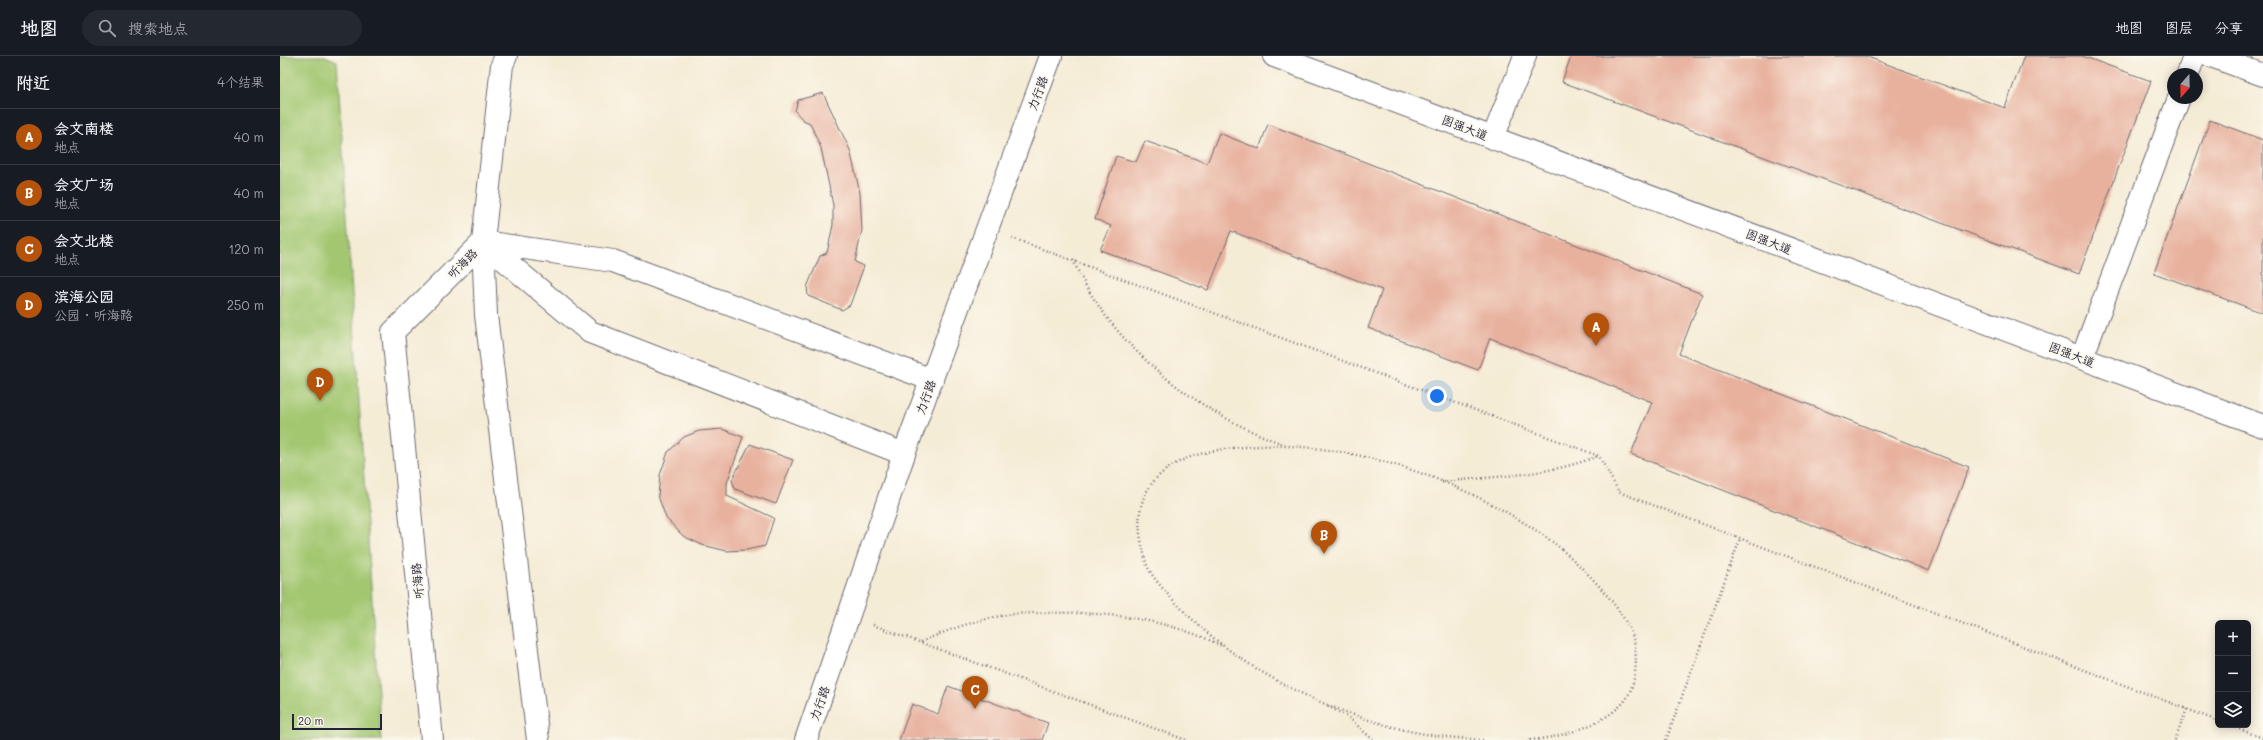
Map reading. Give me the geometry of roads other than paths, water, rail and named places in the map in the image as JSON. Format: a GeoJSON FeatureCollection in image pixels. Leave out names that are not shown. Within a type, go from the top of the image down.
{"type":"FeatureCollection","features":[{"type":"Feature","properties":{"kind":"main road"},"geometry":{"type":"LineString","coordinates":[[484,242],[502,65],[506,56]]}},
{"type":"Feature","properties":{"kind":"main road","name":"力行路"},"geometry":{"type":"LineString","coordinates":[[806,740],[904,454],[1050,56]]}},
{"type":"Feature","properties":{"kind":"main road","name":"图强大道"},"geometry":{"type":"LineString","coordinates":[[1274,56],[2263,426]]}},
{"type":"Feature","properties":{"kind":"main road"},"geometry":{"type":"LineString","coordinates":[[1493,138],[1525,56]]}},
{"type":"Feature","properties":{"kind":"main road"},"geometry":{"type":"LineString","coordinates":[[2190,68],[2194,56]]}},
{"type":"Feature","properties":{"kind":"main road"},"geometry":{"type":"LineString","coordinates":[[2211,56],[2263,76]]}},
{"type":"Feature","properties":{"kind":"main road"},"geometry":{"type":"LineString","coordinates":[[2082,358],[2177,104]]}},
{"type":"Feature","properties":{"kind":"main road"},"geometry":{"type":"LineString","coordinates":[[484,242],[613,261],[932,380]]}},
{"type":"Feature","properties":{"kind":"main road"},"geometry":{"type":"LineString","coordinates":[[484,242],[590,332],[904,454]]}},
{"type":"Feature","properties":{"kind":"main road","name":"听海路"},"geometry":{"type":"LineString","coordinates":[[432,740],[393,332],[484,242]]}},
{"type":"Feature","properties":{"kind":"main road","name":"听海路"},"geometry":{"type":"LineString","coordinates":[[484,242],[486,315],[538,740]]}},
{"type":"Feature","properties":{"kind":"place","name":"会文南楼"},"geometry":{"type":"Point","coordinates":[1596,346]}},
{"type":"Feature","properties":{"kind":"place","name":"滨海公园"},"geometry":{"type":"Point","coordinates":[320,401]}},
{"type":"Feature","properties":{"kind":"place","name":"会文广场"},"geometry":{"type":"Point","coordinates":[1324,554]}},
{"type":"Feature","properties":{"kind":"place","name":"会文北楼"},"geometry":{"type":"Point","coordinates":[975,709]}}]}
